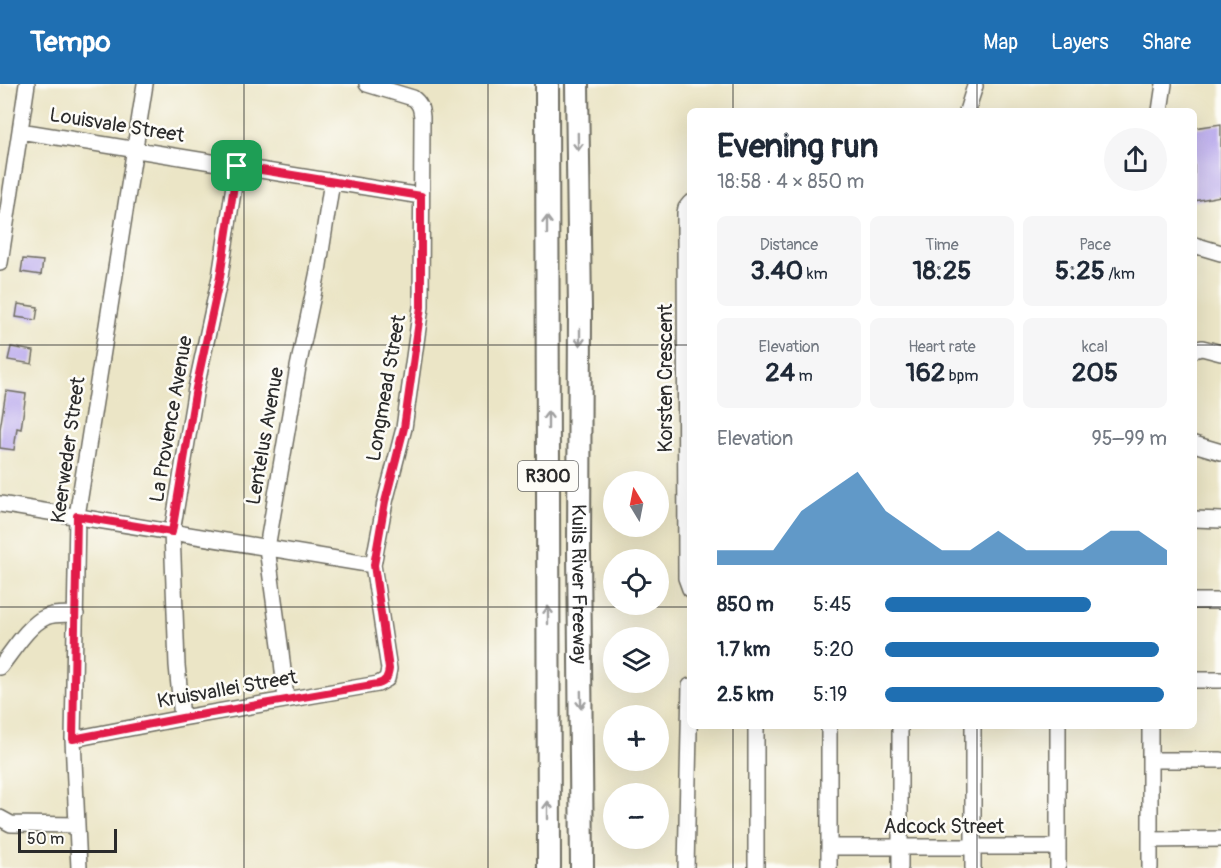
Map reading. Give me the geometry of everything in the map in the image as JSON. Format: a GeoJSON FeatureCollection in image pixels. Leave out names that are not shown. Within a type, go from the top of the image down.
{"type":"FeatureCollection","features":[{"type":"Feature","properties":{"kind":"highway","name":"Kuils River Freeway"},"geometry":{"type":"LineString","coordinates":[[547,84],[549,868]]}},
{"type":"Feature","properties":{"kind":"highway","name":"Kuils River Freeway"},"geometry":{"type":"LineString","coordinates":[[577,84],[582,868]]}},
{"type":"Feature","properties":{"kind":"street"},"geometry":{"type":"LineString","coordinates":[[0,263],[6,179],[20,131],[27,84]]}},
{"type":"Feature","properties":{"kind":"street","name":"Keerweder Street"},"geometry":{"type":"LineString","coordinates":[[78,868],[73,739],[77,516],[146,84]]}},
{"type":"Feature","properties":{"kind":"street","name":"Longmead Street"},"geometry":{"type":"LineString","coordinates":[[368,84],[413,98],[418,102],[422,117],[420,318],[404,428],[385,502],[374,565],[389,669],[387,679]]}},
{"type":"Feature","properties":{"kind":"street"},"geometry":{"type":"LineString","coordinates":[[1150,108],[1154,84]]}},
{"type":"Feature","properties":{"kind":"street"},"geometry":{"type":"LineString","coordinates":[[1160,108],[1164,84]]}},
{"type":"Feature","properties":{"kind":"street"},"geometry":{"type":"LineString","coordinates":[[968,108],[978,85]]}},
{"type":"Feature","properties":{"kind":"street","name":"Louisvale Street"},"geometry":{"type":"LineString","coordinates":[[20,131],[421,196]]}},
{"type":"Feature","properties":{"kind":"street","name":"La Provence Avenue"},"geometry":{"type":"LineString","coordinates":[[182,718],[177,665],[172,532],[196,388],[220,277],[237,166]]}},
{"type":"Feature","properties":{"kind":"street","name":"Lentelus Avenue"},"geometry":{"type":"LineString","coordinates":[[286,699],[267,548],[298,367],[318,271],[332,181]]}},
{"type":"Feature","properties":{"kind":"street","name":"Korsten Crescent"},"geometry":{"type":"LineString","coordinates":[[687,207],[685,213],[687,581]]}},
{"type":"Feature","properties":{"kind":"street"},"geometry":{"type":"LineString","coordinates":[[1197,246],[1221,253]]}},
{"type":"Feature","properties":{"kind":"street"},"geometry":{"type":"LineString","coordinates":[[1197,349],[1202,348],[1221,353]]}},
{"type":"Feature","properties":{"kind":"street"},"geometry":{"type":"LineString","coordinates":[[1197,445],[1221,452]]}},
{"type":"Feature","properties":{"kind":"street"},"geometry":{"type":"LineString","coordinates":[[0,504],[374,565]]}},
{"type":"Feature","properties":{"kind":"street"},"geometry":{"type":"LineString","coordinates":[[1197,519],[1221,520]]}},
{"type":"Feature","properties":{"kind":"street"},"geometry":{"type":"LineString","coordinates":[[1197,601],[1221,601]]}},
{"type":"Feature","properties":{"kind":"street"},"geometry":{"type":"LineString","coordinates":[[0,667],[39,621],[53,615],[76,614]]}},
{"type":"Feature","properties":{"kind":"street","name":"Kruisvallei Street"},"geometry":{"type":"LineString","coordinates":[[73,739],[378,684],[387,679]]}},
{"type":"Feature","properties":{"kind":"street"},"geometry":{"type":"LineString","coordinates":[[1197,680],[1221,680]]}},
{"type":"Feature","properties":{"kind":"street"},"geometry":{"type":"LineString","coordinates":[[686,868],[689,729]]}},
{"type":"Feature","properties":{"kind":"street"},"geometry":{"type":"LineString","coordinates":[[756,729],[756,868]]}},
{"type":"Feature","properties":{"kind":"street"},"geometry":{"type":"LineString","coordinates":[[829,729],[829,868]]}},
{"type":"Feature","properties":{"kind":"street"},"geometry":{"type":"LineString","coordinates":[[900,729],[900,868]]}},
{"type":"Feature","properties":{"kind":"street"},"geometry":{"type":"LineString","coordinates":[[973,729],[973,868]]}},
{"type":"Feature","properties":{"kind":"street"},"geometry":{"type":"LineString","coordinates":[[1058,729],[1058,868]]}},
{"type":"Feature","properties":{"kind":"street"},"geometry":{"type":"LineString","coordinates":[[1150,729],[1150,868]]}},
{"type":"Feature","properties":{"kind":"street"},"geometry":{"type":"LineString","coordinates":[[1150,760],[1221,760]]}},
{"type":"Feature","properties":{"kind":"street"},"geometry":{"type":"LineString","coordinates":[[0,818],[10,824],[76,825]]}},
{"type":"Feature","properties":{"kind":"street"},"geometry":{"type":"LineString","coordinates":[[1150,840],[1221,839]]}},
{"type":"Feature","properties":{"kind":"street","name":"Adcock Street"},"geometry":{"type":"LineString","coordinates":[[829,847],[1058,847]]}},
{"type":"Feature","properties":{"kind":"building"},"geometry":{"type":"Polygon","coordinates":[[[1221,124],[1221,196],[1197,200],[1197,128],[1221,124]]]}},
{"type":"Feature","properties":{"kind":"building"},"geometry":{"type":"Polygon","coordinates":[[[23,259],[43,261],[41,275],[21,272],[23,259]]]}},
{"type":"Feature","properties":{"kind":"building"},"geometry":{"type":"Polygon","coordinates":[[[18,304],[38,307],[36,320],[16,317],[18,304]]]}},
{"type":"Feature","properties":{"kind":"building"},"geometry":{"type":"Polygon","coordinates":[[[11,347],[34,351],[32,364],[8,360],[11,347]]]}},
{"type":"Feature","properties":{"kind":"building"},"geometry":{"type":"Polygon","coordinates":[[[6,391],[26,394],[21,429],[17,428],[14,450],[0,448],[0,429],[6,391]]]}},
{"type":"Feature","properties":{"kind":"route"},"geometry":{"type":"LineString","coordinates":[[237,166],[421,196],[421,307],[404,428],[385,502],[374,565],[389,675],[384,682],[378,684],[73,739],[77,516],[172,532],[196,388],[220,277],[237,166]]}}]}
